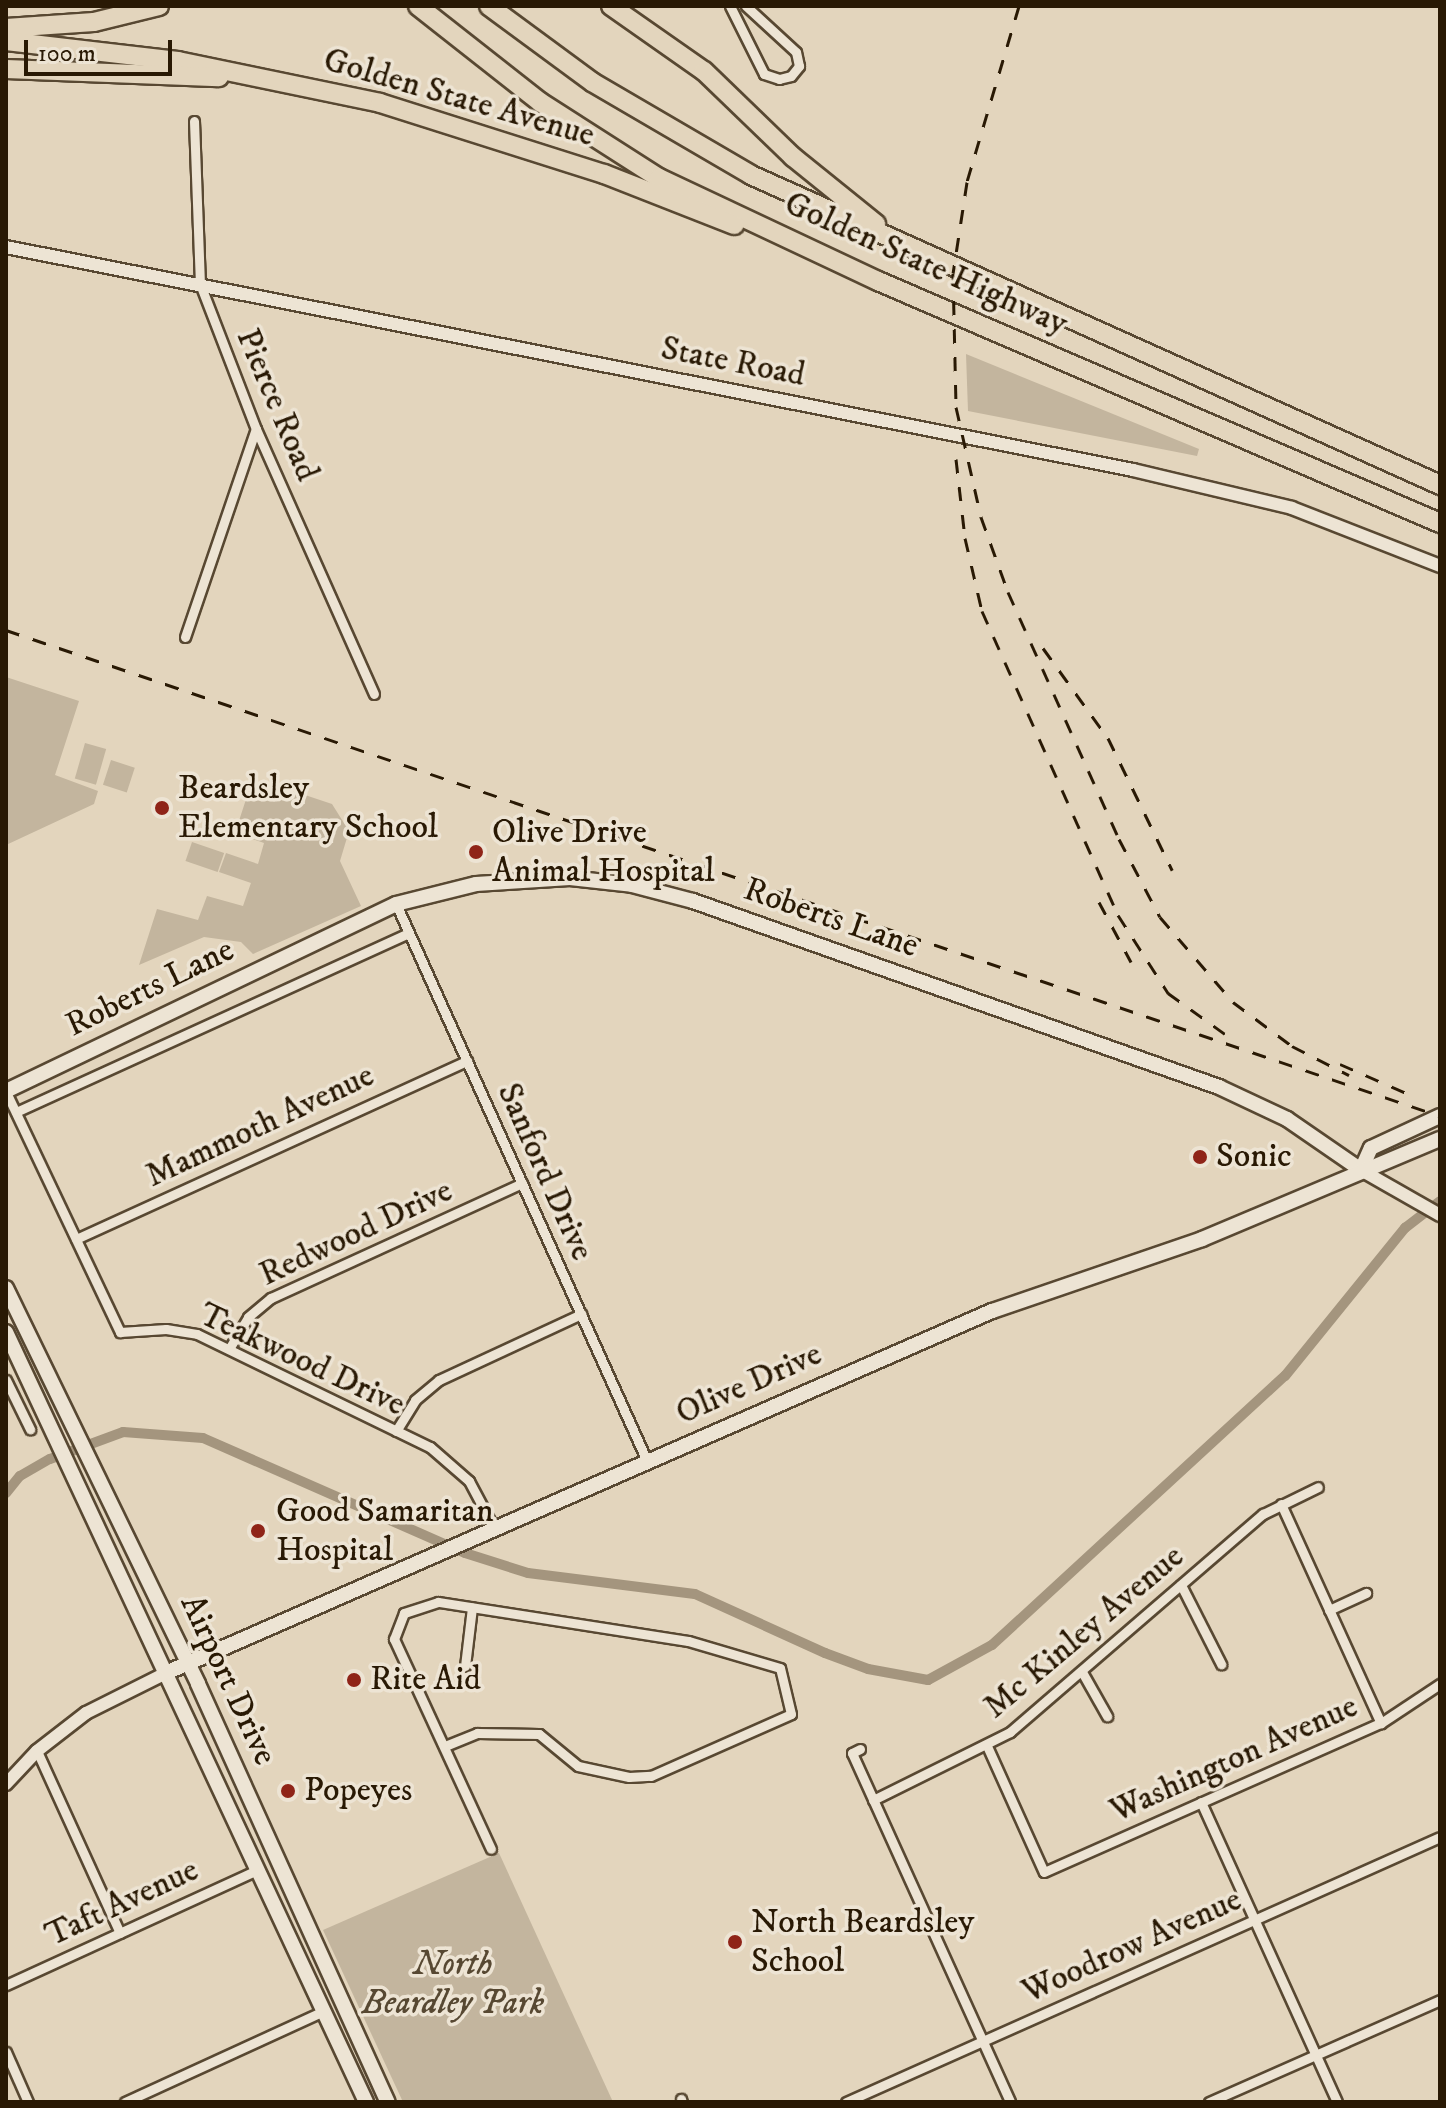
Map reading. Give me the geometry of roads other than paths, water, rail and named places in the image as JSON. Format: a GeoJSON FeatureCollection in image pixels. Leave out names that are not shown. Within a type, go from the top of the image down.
{"type":"FeatureCollection","features":[{"type":"Feature","properties":{"kind":"highway"},"geometry":{"type":"LineString","coordinates":[[6,28],[94,22],[159,6]]}},
{"type":"Feature","properties":{"kind":"highway","name":"Golden State Highway"},"geometry":{"type":"LineString","coordinates":[[418,6],[502,75],[619,154],[878,281],[1440,523]]}},
{"type":"Feature","properties":{"kind":"highway","name":"Golden State Highway"},"geometry":{"type":"LineString","coordinates":[[489,6],[592,82],[690,143],[804,201],[1440,485]]}},
{"type":"Feature","properties":{"kind":"highway"},"geometry":{"type":"LineString","coordinates":[[611,6],[704,71],[793,157],[894,239]]}},
{"type":"Feature","properties":{"kind":"highway","name":"Golden State Avenue"},"geometry":{"type":"LineString","coordinates":[[6,41],[265,77],[496,137],[878,281]]}},
{"type":"Feature","properties":{"kind":"highway"},"geometry":{"type":"LineString","coordinates":[[6,69],[265,77]]}},
{"type":"Feature","properties":{"kind":"main road","name":"Roberts Lane"},"geometry":{"type":"LineString","coordinates":[[6,1092],[396,904],[507,880],[585,879],[663,892],[1219,1087],[1287,1119],[1361,1170]]}},
{"type":"Feature","properties":{"kind":"main road","name":"Olive Drive"},"geometry":{"type":"LineString","coordinates":[[1361,1170],[1371,1148],[1440,1116]]}},
{"type":"Feature","properties":{"kind":"main road","name":"Olive Drive"},"geometry":{"type":"LineString","coordinates":[[168,1672],[1005,1306],[1202,1239],[1440,1139]]}},
{"type":"Feature","properties":{"kind":"main road","name":"Airport Drive"},"geometry":{"type":"LineString","coordinates":[[6,1288],[188,1663],[388,2102]]}},
{"type":"Feature","properties":{"kind":"main road","name":"Airport Drive"},"geometry":{"type":"LineString","coordinates":[[6,1332],[168,1672],[366,2102]]}},
{"type":"Feature","properties":{"kind":"street"},"geometry":{"type":"LineString","coordinates":[[730,6],[764,74],[779,79],[791,76],[799,66],[796,52],[746,6]]}},
{"type":"Feature","properties":{"kind":"street","name":"Pierce Road"},"geometry":{"type":"LineString","coordinates":[[194,121],[200,284],[256,429],[374,694]]}},
{"type":"Feature","properties":{"kind":"street","name":"State Road"},"geometry":{"type":"LineString","coordinates":[[6,247],[1133,470],[1292,508],[1440,566]]}},
{"type":"Feature","properties":{"kind":"street"},"geometry":{"type":"LineString","coordinates":[[185,637],[256,429]]}},
{"type":"Feature","properties":{"kind":"street","name":"Sanford Drive"},"geometry":{"type":"LineString","coordinates":[[396,904],[647,1461]]}},
{"type":"Feature","properties":{"kind":"street"},"geometry":{"type":"LineString","coordinates":[[16,1112],[407,934]]}},
{"type":"Feature","properties":{"kind":"street","name":"Mammoth Avenue"},"geometry":{"type":"LineString","coordinates":[[76,1239],[467,1061]]}},
{"type":"Feature","properties":{"kind":"street","name":"Teakwood Drive"},"geometry":{"type":"LineString","coordinates":[[6,1092],[120,1332],[181,1331],[229,1349],[396,1431],[456,1467],[494,1528]]}},
{"type":"Feature","properties":{"kind":"street","name":"Roberts Lane"},"geometry":{"type":"LineString","coordinates":[[1361,1170],[1440,1215]]}},
{"type":"Feature","properties":{"kind":"street","name":"Redwood Drive"},"geometry":{"type":"LineString","coordinates":[[229,1349],[248,1317],[271,1298],[522,1183]]}},
{"type":"Feature","properties":{"kind":"street"},"geometry":{"type":"LineString","coordinates":[[396,1431],[415,1400],[439,1380],[581,1314]]}},
{"type":"Feature","properties":{"kind":"street"},"geometry":{"type":"LineString","coordinates":[[6,1380],[30,1429]]}},
{"type":"Feature","properties":{"kind":"street","name":"Mc Kinley Avenue"},"geometry":{"type":"LineString","coordinates":[[873,1800],[987,1746],[1082,1672],[1181,1585],[1281,1504],[1318,1487]]}},
{"type":"Feature","properties":{"kind":"street"},"geometry":{"type":"LineString","coordinates":[[1281,1504],[1381,1723]]}},
{"type":"Feature","properties":{"kind":"street"},"geometry":{"type":"LineString","coordinates":[[1181,1585],[1221,1664]]}},
{"type":"Feature","properties":{"kind":"street"},"geometry":{"type":"LineString","coordinates":[[1329,1610],[1366,1593]]}},
{"type":"Feature","properties":{"kind":"street"},"geometry":{"type":"LineString","coordinates":[[445,1746],[477,1733],[539,1734],[578,1766],[629,1777],[651,1776],[791,1714],[780,1668],[688,1641],[438,1602],[404,1613],[394,1639],[491,1849]]}},
{"type":"Feature","properties":{"kind":"street"},"geometry":{"type":"LineString","coordinates":[[465,1666],[472,1607]]}},
{"type":"Feature","properties":{"kind":"street"},"geometry":{"type":"LineString","coordinates":[[6,1784],[37,1751],[86,1713],[168,1672]]}},
{"type":"Feature","properties":{"kind":"street"},"geometry":{"type":"LineString","coordinates":[[1082,1672],[1107,1716]]}},
{"type":"Feature","properties":{"kind":"street","name":"Washington Avenue"},"geometry":{"type":"LineString","coordinates":[[987,1746],[1044,1872],[1381,1723],[1440,1684]]}},
{"type":"Feature","properties":{"kind":"street"},"geometry":{"type":"LineString","coordinates":[[860,1749],[852,1753],[1010,2102]]}},
{"type":"Feature","properties":{"kind":"street"},"geometry":{"type":"LineString","coordinates":[[37,1751],[120,1933]]}},
{"type":"Feature","properties":{"kind":"street"},"geometry":{"type":"LineString","coordinates":[[1201,1802],[1337,2102]]}},
{"type":"Feature","properties":{"kind":"street","name":"Woodrow Avenue"},"geometry":{"type":"LineString","coordinates":[[846,2102],[1440,1837]]}},
{"type":"Feature","properties":{"kind":"street","name":"Taft Avenue"},"geometry":{"type":"LineString","coordinates":[[6,1985],[259,1869]]}},
{"type":"Feature","properties":{"kind":"street"},"geometry":{"type":"LineString","coordinates":[[1209,2102],[1440,2000]]}},
{"type":"Feature","properties":{"kind":"street"},"geometry":{"type":"LineString","coordinates":[[125,2102],[324,2011]]}},
{"type":"Feature","properties":{"kind":"street"},"geometry":{"type":"LineString","coordinates":[[6,2052],[28,2102]]}},
{"type":"Feature","properties":{"kind":"waterway"},"geometry":{"type":"LineString","coordinates":[[6,1493],[20,1476],[50,1459],[123,1432],[203,1438],[465,1553],[528,1573],[695,1594],[825,1653],[868,1669],[928,1680],[992,1645],[1285,1376],[1405,1228],[1440,1201]]}},
{"type":"Feature","properties":{"kind":"railway"},"geometry":{"type":"LineString","coordinates":[[1019,6],[967,182],[953,273],[956,407],[981,517],[1008,592],[1119,839],[1160,917],[1233,1002],[1292,1046],[1349,1075]]}},
{"type":"Feature","properties":{"kind":"railway"},"geometry":{"type":"LineString","coordinates":[[956,459],[965,538],[982,611],[1118,915],[1168,993],[1225,1034]]}},
{"type":"Feature","properties":{"kind":"railway"},"geometry":{"type":"LineString","coordinates":[[6,630],[1440,1116]]}},
{"type":"Feature","properties":{"kind":"railway"},"geometry":{"type":"LineString","coordinates":[[1043,648],[1108,738],[1172,870]]}},
{"type":"Feature","properties":{"kind":"railway"},"geometry":{"type":"LineString","coordinates":[[1099,902],[1131,962]]}},
{"type":"Feature","properties":{"kind":"railway"},"geometry":{"type":"LineString","coordinates":[[1340,1064],[1406,1093]]}},
{"type":"Feature","properties":{"kind":"place","name":"Beardsley Elementary School"},"geometry":{"type":"Point","coordinates":[162,808]}},
{"type":"Feature","properties":{"kind":"place","name":"Olive Drive Animal Hospital"},"geometry":{"type":"Point","coordinates":[476,852]}},
{"type":"Feature","properties":{"kind":"place","name":"Sonic"},"geometry":{"type":"Point","coordinates":[1200,1157]}},
{"type":"Feature","properties":{"kind":"place","name":"Good Samaritan Hospital"},"geometry":{"type":"Point","coordinates":[258,1531]}},
{"type":"Feature","properties":{"kind":"place","name":"Rite Aid"},"geometry":{"type":"Point","coordinates":[354,1680]}},
{"type":"Feature","properties":{"kind":"place","name":"Popeyes"},"geometry":{"type":"Point","coordinates":[288,1791]}},
{"type":"Feature","properties":{"kind":"place","name":"North Beardsley School"},"geometry":{"type":"Point","coordinates":[735,1942]}},
{"type":"Feature","properties":{"kind":"park label","name":"North Beardley Park"},"geometry":{"type":"Point","coordinates":[453,1984]}}]}
